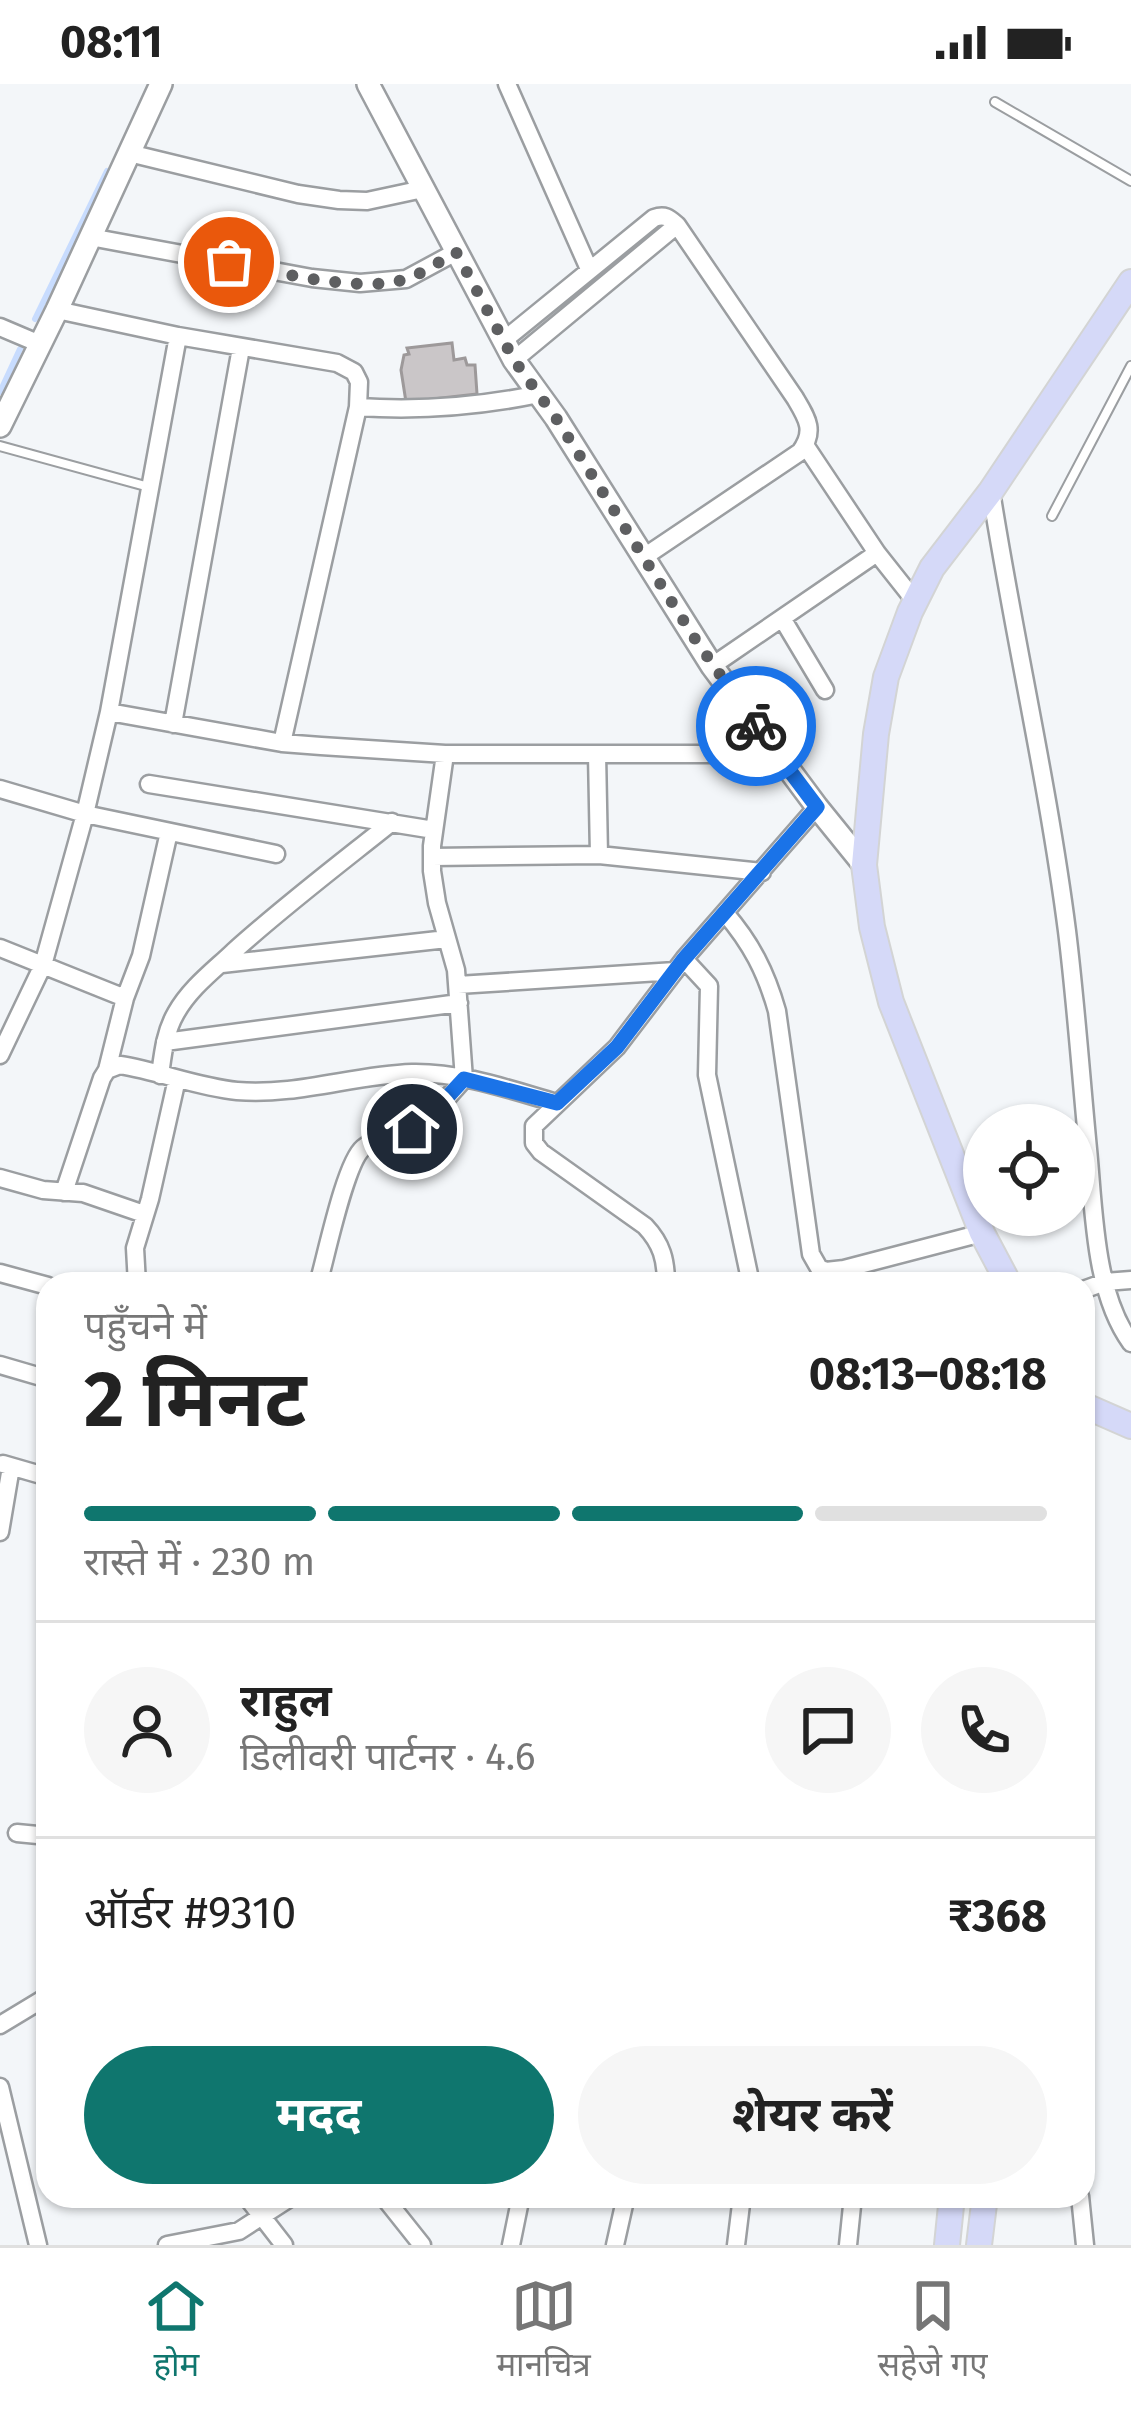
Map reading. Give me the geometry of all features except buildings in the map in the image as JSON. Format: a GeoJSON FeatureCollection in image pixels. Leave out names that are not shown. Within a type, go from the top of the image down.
{"type":"FeatureCollection","features":[{"type":"Feature","properties":{"kind":"main road"},"geometry":{"type":"LineString","coordinates":[[0,426],[161,84]]}},
{"type":"Feature","properties":{"kind":"main road"},"geometry":{"type":"LineString","coordinates":[[368,84],[509,351],[712,666],[864,866]]}},
{"type":"Feature","properties":{"kind":"main road"},"geometry":{"type":"LineString","coordinates":[[963,1185],[891,1002],[872,927],[864,866],[886,676],[932,568],[991,491],[1131,282]]}},
{"type":"Feature","properties":{"kind":"main road"},"geometry":{"type":"LineString","coordinates":[[984,1236],[1003,1272]]}},
{"type":"Feature","properties":{"kind":"main road"},"geometry":{"type":"LineString","coordinates":[[1095,1411],[1131,1426]]}},
{"type":"Feature","properties":{"kind":"main road"},"geometry":{"type":"LineString","coordinates":[[946,2245],[951,2208]]}},
{"type":"Feature","properties":{"kind":"main road"},"geometry":{"type":"LineString","coordinates":[[980,2245],[985,2208]]}},
{"type":"Feature","properties":{"kind":"street"},"geometry":{"type":"LineString","coordinates":[[508,84],[589,269]]}},
{"type":"Feature","properties":{"kind":"street"},"geometry":{"type":"LineString","coordinates":[[129,152],[339,200],[367,201],[423,189]]}},
{"type":"Feature","properties":{"kind":"street"},"geometry":{"type":"LineString","coordinates":[[509,351],[589,269],[662,215],[677,225],[807,418],[809,436],[800,452],[644,557]]}},
{"type":"Feature","properties":{"kind":"street"},"geometry":{"type":"LineString","coordinates":[[509,351],[677,225]]}},
{"type":"Feature","properties":{"kind":"street"},"geometry":{"type":"LineString","coordinates":[[90,237],[360,284],[406,279],[456,252]]}},
{"type":"Feature","properties":{"kind":"street"},"geometry":{"type":"LineString","coordinates":[[57,310],[354,372],[358,407],[283,743]]}},
{"type":"Feature","properties":{"kind":"street"},"geometry":{"type":"LineString","coordinates":[[0,327],[40,344]]}},
{"type":"Feature","properties":{"kind":"street"},"geometry":{"type":"LineString","coordinates":[[0,1054],[43,965],[85,814],[109,712],[178,336]]}},
{"type":"Feature","properties":{"kind":"street"},"geometry":{"type":"LineString","coordinates":[[173,724],[241,348]]}},
{"type":"Feature","properties":{"kind":"street"},"geometry":{"type":"LineString","coordinates":[[358,407],[447,409],[538,394]]}},
{"type":"Feature","properties":{"kind":"street"},"geometry":{"type":"LineString","coordinates":[[805,445],[915,601]]}},
{"type":"Feature","properties":{"kind":"street"},"geometry":{"type":"LineString","coordinates":[[991,491],[1067,932],[1105,1282],[1110,1305],[1131,1343]]}},
{"type":"Feature","properties":{"kind":"street"},"geometry":{"type":"LineString","coordinates":[[712,666],[877,553]]}},
{"type":"Feature","properties":{"kind":"street"},"geometry":{"type":"LineString","coordinates":[[782,618],[825,691]]}},
{"type":"Feature","properties":{"kind":"street"},"geometry":{"type":"LineString","coordinates":[[109,712],[283,743],[445,754],[777,754]]}},
{"type":"Feature","properties":{"kind":"street"},"geometry":{"type":"LineString","coordinates":[[321,1272],[358,1154],[365,1145],[412,1129],[428,1118],[464,1079],[458,994],[437,903],[432,857],[445,754]]}},
{"type":"Feature","properties":{"kind":"street"},"geometry":{"type":"LineString","coordinates":[[597,754],[599,855]]}},
{"type":"Feature","properties":{"kind":"street"},"geometry":{"type":"LineString","coordinates":[[149,784],[434,830]]}},
{"type":"Feature","properties":{"kind":"street"},"geometry":{"type":"LineString","coordinates":[[0,789],[85,814],[276,854]]}},
{"type":"Feature","properties":{"kind":"street"},"geometry":{"type":"LineString","coordinates":[[666,1272],[656,1237],[542,1152],[534,1143],[535,1126],[617,1047],[679,965],[817,807]]}},
{"type":"Feature","properties":{"kind":"street"},"geometry":{"type":"LineString","coordinates":[[136,1272],[135,1248],[150,1199],[169,1077],[165,1042],[178,1008],[291,902],[392,823]]}},
{"type":"Feature","properties":{"kind":"street"},"geometry":{"type":"LineString","coordinates":[[64,1192],[141,956],[169,832]]}},
{"type":"Feature","properties":{"kind":"street"},"geometry":{"type":"LineString","coordinates":[[432,857],[599,855],[762,872]]}},
{"type":"Feature","properties":{"kind":"street"},"geometry":{"type":"LineString","coordinates":[[725,913],[758,958],[777,1011],[811,1254],[819,1268],[844,1269],[970,1236]]}},
{"type":"Feature","properties":{"kind":"street"},"geometry":{"type":"LineString","coordinates":[[220,965],[447,939]]}},
{"type":"Feature","properties":{"kind":"street"},"geometry":{"type":"LineString","coordinates":[[0,948],[125,998]]}},
{"type":"Feature","properties":{"kind":"street"},"geometry":{"type":"LineString","coordinates":[[165,1042],[458,994],[679,965],[702,975],[709,986],[707,1076],[748,1272]]}},
{"type":"Feature","properties":{"kind":"street"},"geometry":{"type":"LineString","coordinates":[[107,1070],[120,1065],[206,1087],[258,1091],[432,1074],[557,1103]]}},
{"type":"Feature","properties":{"kind":"street"},"geometry":{"type":"LineString","coordinates":[[0,1178],[43,1190],[83,1193],[144,1214]]}},
{"type":"Feature","properties":{"kind":"street"},"geometry":{"type":"LineString","coordinates":[[0,1273],[36,1283]]}},
{"type":"Feature","properties":{"kind":"street"},"geometry":{"type":"LineString","coordinates":[[1095,1286],[1131,1280]]}},
{"type":"Feature","properties":{"kind":"street"},"geometry":{"type":"LineString","coordinates":[[0,1365],[36,1376]]}},
{"type":"Feature","properties":{"kind":"street"},"geometry":{"type":"LineString","coordinates":[[0,1532],[5,1465],[36,1474]]}},
{"type":"Feature","properties":{"kind":"street"},"geometry":{"type":"LineString","coordinates":[[17,1833],[36,1835]]}},
{"type":"Feature","properties":{"kind":"street"},"geometry":{"type":"LineString","coordinates":[[0,2025],[36,2003]]}},
{"type":"Feature","properties":{"kind":"street"},"geometry":{"type":"LineString","coordinates":[[0,2087],[38,2245]]}},
{"type":"Feature","properties":{"kind":"street"},"geometry":{"type":"LineString","coordinates":[[255,2208],[284,2245]]}},
{"type":"Feature","properties":{"kind":"street"},"geometry":{"type":"LineString","coordinates":[[167,2245],[216,2240],[273,2208]]}},
{"type":"Feature","properties":{"kind":"street"},"geometry":{"type":"LineString","coordinates":[[392,2208],[422,2245]]}},
{"type":"Feature","properties":{"kind":"street"},"geometry":{"type":"LineString","coordinates":[[511,2245],[518,2208]]}},
{"type":"Feature","properties":{"kind":"street"},"geometry":{"type":"LineString","coordinates":[[615,2245],[623,2208]]}},
{"type":"Feature","properties":{"kind":"street"},"geometry":{"type":"LineString","coordinates":[[736,2245],[741,2208]]}},
{"type":"Feature","properties":{"kind":"street"},"geometry":{"type":"LineString","coordinates":[[848,2245],[852,2208]]}},
{"type":"Feature","properties":{"kind":"street"},"geometry":{"type":"LineString","coordinates":[[1081,2208],[1085,2245]]}},
{"type":"Feature","properties":{"kind":"lane"},"geometry":{"type":"LineString","coordinates":[[995,103],[1131,181]]}},
{"type":"Feature","properties":{"kind":"lane"},"geometry":{"type":"LineString","coordinates":[[1052,516],[1131,366]]}},
{"type":"Feature","properties":{"kind":"lane"},"geometry":{"type":"LineString","coordinates":[[0,446],[151,487]]}},
{"type":"Feature","properties":{"kind":"waterway"},"geometry":{"type":"LineString","coordinates":[[35,319],[107,171]]}},
{"type":"Feature","properties":{"kind":"waterway"},"geometry":{"type":"LineString","coordinates":[[0,392],[20,349]]}},
{"type":"Feature","properties":{"kind":"way so far"},"geometry":{"type":"LineString","coordinates":[[229,262],[312,278],[388,283],[428,269],[456,252],[514,360],[756,726]]}},
{"type":"Feature","properties":{"kind":"route"},"geometry":{"type":"LineString","coordinates":[[412,1129],[464,1079],[557,1103],[617,1047],[683,960],[817,807],[756,726]]}}]}
